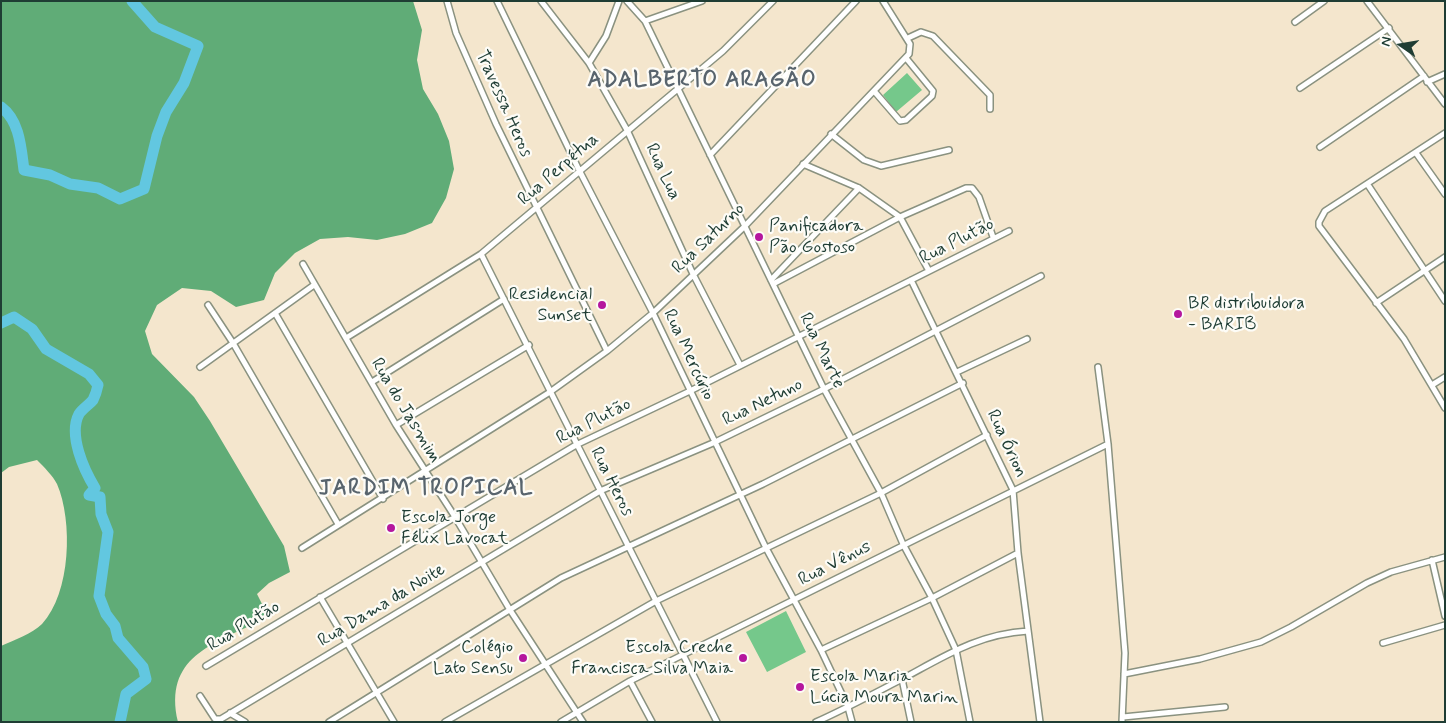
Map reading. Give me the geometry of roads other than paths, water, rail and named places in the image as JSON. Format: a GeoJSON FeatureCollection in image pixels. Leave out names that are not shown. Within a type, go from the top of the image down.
{"type":"FeatureCollection","features":[{"type":"Feature","properties":{"kind":"street","name":"Travessa Heros"},"geometry":{"type":"LineString","coordinates":[[447,1],[456,33],[536,209],[608,351]]}},
{"type":"Feature","properties":{"kind":"street","name":"Rua Mercúrio"},"geometry":{"type":"LineString","coordinates":[[497,1],[579,170],[653,313],[713,443],[793,601],[821,650],[848,707],[852,722]]}},
{"type":"Feature","properties":{"kind":"street","name":"Rua Lua"},"geometry":{"type":"LineString","coordinates":[[541,1],[589,63],[627,130],[693,274],[740,365]]}},
{"type":"Feature","properties":{"kind":"street"},"geometry":{"type":"LineString","coordinates":[[589,63],[606,36],[619,1]]}},
{"type":"Feature","properties":{"kind":"street","name":"Rua Marte"},"geometry":{"type":"LineString","coordinates":[[627,1],[645,21],[824,389],[881,493],[904,544],[932,598],[956,650],[970,722]]}},
{"type":"Feature","properties":{"kind":"street"},"geometry":{"type":"LineString","coordinates":[[645,21],[702,1]]}},
{"type":"Feature","properties":{"kind":"street","name":"Rua Perpétua"},"geometry":{"type":"LineString","coordinates":[[346,338],[481,254],[536,209],[579,170],[723,52],[773,1]]}},
{"type":"Feature","properties":{"kind":"street"},"geometry":{"type":"LineString","coordinates":[[710,154],[856,1]]}},
{"type":"Feature","properties":{"kind":"street"},"geometry":{"type":"LineString","coordinates":[[883,1],[908,38],[921,32],[933,36],[990,95],[990,109]]}},
{"type":"Feature","properties":{"kind":"street"},"geometry":{"type":"LineString","coordinates":[[1295,22],[1324,1]]}},
{"type":"Feature","properties":{"kind":"street"},"geometry":{"type":"LineString","coordinates":[[1367,1],[1445,104]]}},
{"type":"Feature","properties":{"kind":"street"},"geometry":{"type":"LineString","coordinates":[[1300,88],[1389,28]]}},
{"type":"Feature","properties":{"kind":"street","name":"Rua Saturno"},"geometry":{"type":"LineString","coordinates":[[302,548],[550,392],[608,351],[653,313],[744,227],[831,134],[906,58],[911,47],[908,38]]}},
{"type":"Feature","properties":{"kind":"street"},"geometry":{"type":"LineString","coordinates":[[874,91],[900,121],[906,120],[932,96],[934,92],[906,58]]}},
{"type":"Feature","properties":{"kind":"street"},"geometry":{"type":"LineString","coordinates":[[1320,147],[1426,79],[1445,74]]}},
{"type":"Feature","properties":{"kind":"street"},"geometry":{"type":"LineString","coordinates":[[1445,133],[1368,185],[1325,211],[1318,222],[1404,339],[1445,408]]}},
{"type":"Feature","properties":{"kind":"street"},"geometry":{"type":"LineString","coordinates":[[831,134],[864,160],[881,166],[949,150]]}},
{"type":"Feature","properties":{"kind":"street"},"geometry":{"type":"LineString","coordinates":[[1416,153],[1445,194]]}},
{"type":"Feature","properties":{"kind":"street"},"geometry":{"type":"LineString","coordinates":[[803,164],[859,188],[900,217],[929,271]]}},
{"type":"Feature","properties":{"kind":"street"},"geometry":{"type":"LineString","coordinates":[[1368,185],[1445,301]]}},
{"type":"Feature","properties":{"kind":"street"},"geometry":{"type":"LineString","coordinates":[[772,282],[859,188]]}},
{"type":"Feature","properties":{"kind":"street"},"geometry":{"type":"LineString","coordinates":[[772,282],[900,217],[966,188],[972,188],[979,197],[993,238]]}},
{"type":"Feature","properties":{"kind":"street","name":"Rua Plutão"},"geometry":{"type":"LineString","coordinates":[[206,666],[320,596],[576,445],[690,391],[1009,231]]}},
{"type":"Feature","properties":{"kind":"street","name":"Rua Heros"},"geometry":{"type":"LineString","coordinates":[[481,254],[717,722]]}},
{"type":"Feature","properties":{"kind":"street"},"geometry":{"type":"LineString","coordinates":[[1376,303],[1445,257]]}},
{"type":"Feature","properties":{"kind":"street","name":"Rua do Jasmim"},"geometry":{"type":"LineString","coordinates":[[304,264],[314,285],[396,425],[455,517],[510,610],[546,662],[583,722]]}},
{"type":"Feature","properties":{"kind":"street","name":"Rua Netuno"},"geometry":{"type":"LineString","coordinates":[[600,492],[713,443],[824,389],[1041,276]]}},
{"type":"Feature","properties":{"kind":"street","name":"Rua Órion"},"geometry":{"type":"LineString","coordinates":[[912,280],[1013,490],[1018,553],[1040,722]]}},
{"type":"Feature","properties":{"kind":"street"},"geometry":{"type":"LineString","coordinates":[[200,367],[314,285]]}},
{"type":"Feature","properties":{"kind":"street"},"geometry":{"type":"LineString","coordinates":[[372,382],[504,299]]}},
{"type":"Feature","properties":{"kind":"street"},"geometry":{"type":"LineString","coordinates":[[208,305],[233,343],[338,524]]}},
{"type":"Feature","properties":{"kind":"street"},"geometry":{"type":"LineString","coordinates":[[274,313],[383,498]]}},
{"type":"Feature","properties":{"kind":"street"},"geometry":{"type":"LineString","coordinates":[[957,372],[1027,339]]}},
{"type":"Feature","properties":{"kind":"street"},"geometry":{"type":"LineString","coordinates":[[396,425],[528,346]]}},
{"type":"Feature","properties":{"kind":"street"},"geometry":{"type":"LineString","coordinates":[[1098,367],[1108,444],[1125,653],[1123,719],[1224,708]]}},
{"type":"Feature","properties":{"kind":"street"},"geometry":{"type":"LineString","coordinates":[[1432,385],[1445,377]]}},
{"type":"Feature","properties":{"kind":"street"},"geometry":{"type":"LineString","coordinates":[[329,722],[561,578],[628,545],[740,495],[963,384]]}},
{"type":"Feature","properties":{"kind":"street"},"geometry":{"type":"LineString","coordinates":[[445,722],[546,662],[656,601],[881,493],[987,435]]}},
{"type":"Feature","properties":{"kind":"street","name":"Rua Vênus"},"geometry":{"type":"LineString","coordinates":[[561,722],[630,681],[1108,444]]}},
{"type":"Feature","properties":{"kind":"street","name":"Rua Dama da Noite"},"geometry":{"type":"LineString","coordinates":[[230,713],[600,492]]}},
{"type":"Feature","properties":{"kind":"street"},"geometry":{"type":"LineString","coordinates":[[821,650],[932,598],[1018,553]]}},
{"type":"Feature","properties":{"kind":"street"},"geometry":{"type":"LineString","coordinates":[[1124,674],[1200,659],[1261,642],[1291,627],[1347,593],[1391,572],[1445,557]]}},
{"type":"Feature","properties":{"kind":"street"},"geometry":{"type":"LineString","coordinates":[[1432,560],[1445,616]]}},
{"type":"Feature","properties":{"kind":"street"},"geometry":{"type":"LineString","coordinates":[[320,596],[394,722]]}},
{"type":"Feature","properties":{"kind":"street"},"geometry":{"type":"LineString","coordinates":[[1383,643],[1445,625]]}},
{"type":"Feature","properties":{"kind":"street"},"geometry":{"type":"LineString","coordinates":[[816,722],[956,650],[992,636],[1028,631]]}},
{"type":"Feature","properties":{"kind":"street"},"geometry":{"type":"LineString","coordinates":[[902,679],[911,722]]}},
{"type":"Feature","properties":{"kind":"street"},"geometry":{"type":"LineString","coordinates":[[630,681],[652,722]]}},
{"type":"Feature","properties":{"kind":"street"},"geometry":{"type":"LineString","coordinates":[[200,696],[215,719],[221,719],[230,713],[245,722]]}},
{"type":"Feature","properties":{"kind":"waterway"},"geometry":{"type":"LineString","coordinates":[[1,107],[16,127],[24,170],[50,175],[70,184],[98,188],[120,199],[144,189],[157,136],[166,112],[184,83],[198,46],[155,27],[132,1]]}},
{"type":"Feature","properties":{"kind":"waterway"},"geometry":{"type":"LineString","coordinates":[[1,323],[14,317],[32,329],[46,349],[89,374],[98,385],[93,400],[79,414],[75,432],[82,462],[95,488],[89,495],[100,497],[101,514],[108,532],[99,596],[106,614],[115,626],[118,638],[143,667],[146,679],[126,694],[120,722]]}},
{"type":"Feature","properties":{"kind":"place","name":"Panificadora Pão Gostoso"},"geometry":{"type":"Point","coordinates":[759,237]}},
{"type":"Feature","properties":{"kind":"place","name":"Residencial Sunset"},"geometry":{"type":"Point","coordinates":[602,305]}},
{"type":"Feature","properties":{"kind":"place","name":"BR distribuidora - BARIB"},"geometry":{"type":"Point","coordinates":[1178,314]}},
{"type":"Feature","properties":{"kind":"place","name":"Escola Jorge Félix Lavocat"},"geometry":{"type":"Point","coordinates":[391,528]}},
{"type":"Feature","properties":{"kind":"place","name":"Colégio Lato Sensu"},"geometry":{"type":"Point","coordinates":[523,658]}},
{"type":"Feature","properties":{"kind":"place","name":"Escola Creche Francisca Silva Maia"},"geometry":{"type":"Point","coordinates":[743,658]}},
{"type":"Feature","properties":{"kind":"place","name":"Escola Maria Lúcia Moura Marin"},"geometry":{"type":"Point","coordinates":[800,687]}},
{"type":"Feature","properties":{"kind":"district","name":"ADALBERTO ARAGÃO"},"geometry":{"type":"Point","coordinates":[702,81]}},
{"type":"Feature","properties":{"kind":"district","name":"JARDIM TROPICAL"},"geometry":{"type":"Point","coordinates":[426,489]}}]}
